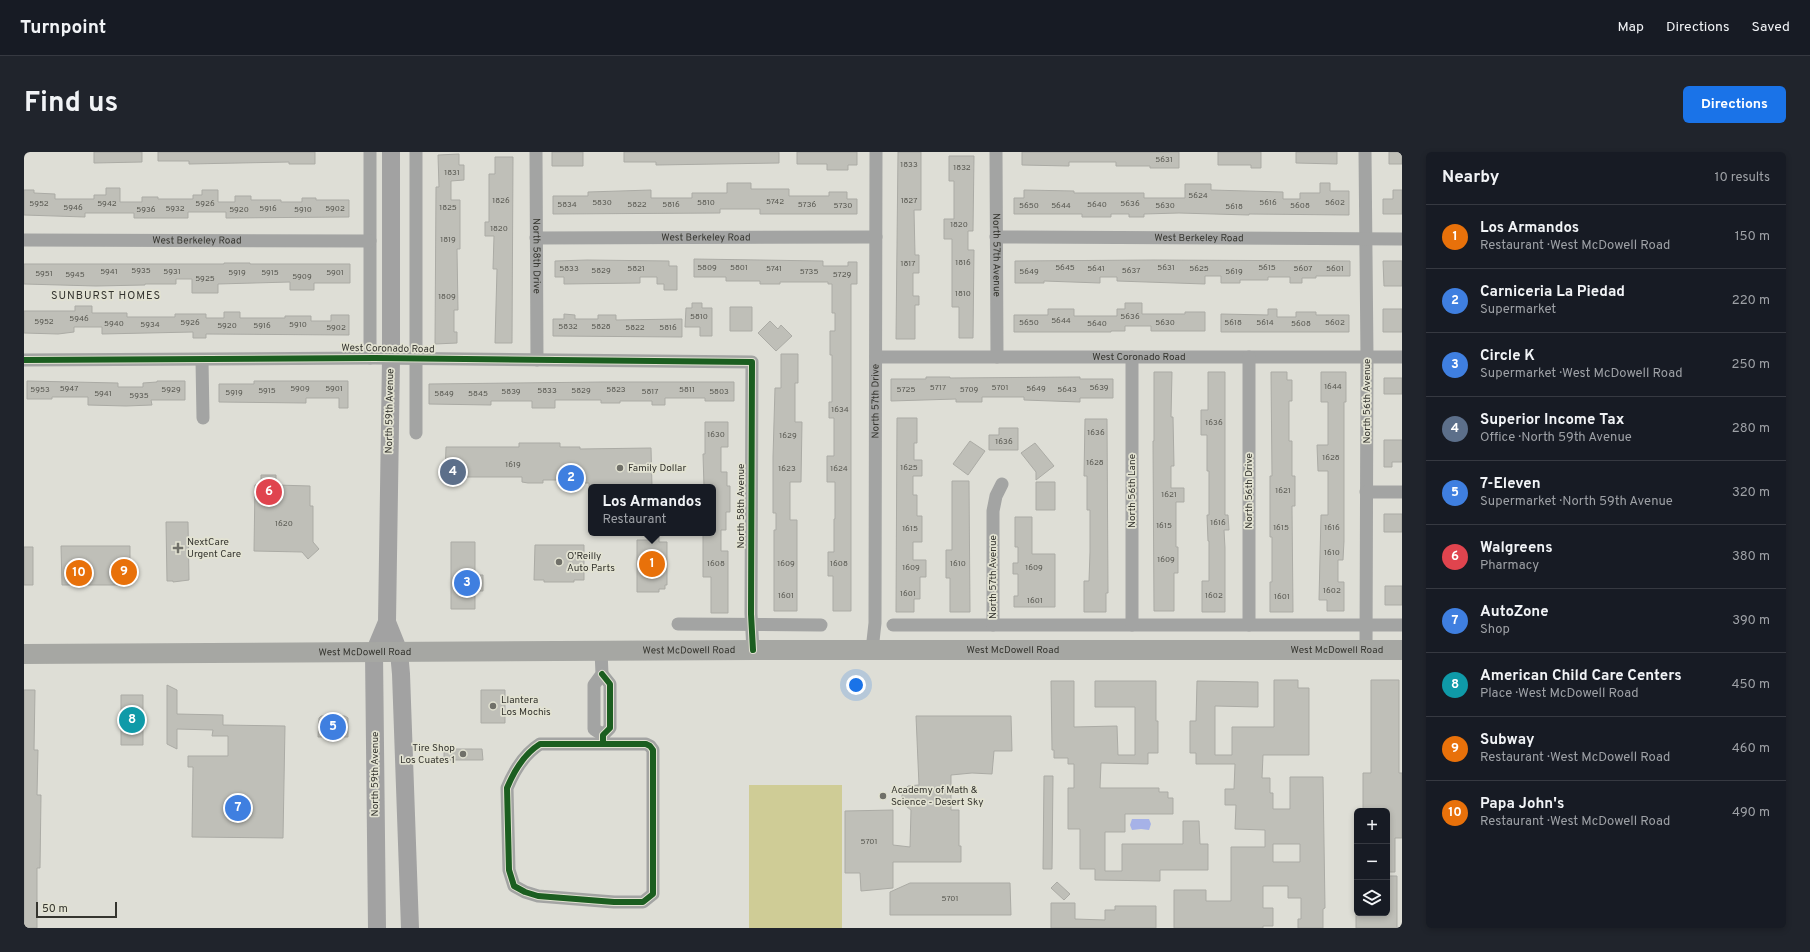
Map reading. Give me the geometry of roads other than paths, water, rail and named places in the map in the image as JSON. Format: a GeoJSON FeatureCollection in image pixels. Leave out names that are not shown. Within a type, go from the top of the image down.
{"type":"FeatureCollection","features":[{"type":"Feature","properties":{"kind":"main road","name":"North 59th Avenue"},"geometry":{"type":"LineString","coordinates":[[377,928],[374,653],[387,622],[391,359],[391,152]]}},
{"type":"Feature","properties":{"kind":"main road","name":"North 59th Avenue"},"geometry":{"type":"LineString","coordinates":[[387,622],[399,652],[410,928]]}},
{"type":"Feature","properties":{"kind":"main road","name":"West McDowell Road"},"geometry":{"type":"LineString","coordinates":[[24,654],[753,650],[1402,650]]}},
{"type":"Feature","properties":{"kind":"street"},"geometry":{"type":"LineString","coordinates":[[370,152],[370,358]]}},
{"type":"Feature","properties":{"kind":"street"},"geometry":{"type":"LineString","coordinates":[[416,152],[416,433]]}},
{"type":"Feature","properties":{"kind":"street","name":"North 58th Drive"},"geometry":{"type":"LineString","coordinates":[[536,152],[537,360]]}},
{"type":"Feature","properties":{"kind":"street","name":"North 57th Drive"},"geometry":{"type":"LineString","coordinates":[[872,650],[875,623],[876,152]]}},
{"type":"Feature","properties":{"kind":"street","name":"North 57th Avenue"},"geometry":{"type":"LineString","coordinates":[[996,152],[997,357]]}},
{"type":"Feature","properties":{"kind":"street","name":"North 56th Avenue"},"geometry":{"type":"LineString","coordinates":[[1365,152],[1367,357],[1366,650]]}},
{"type":"Feature","properties":{"kind":"street","name":"West Berkeley Road"},"geometry":{"type":"LineString","coordinates":[[536,238],[876,236]]}},
{"type":"Feature","properties":{"kind":"street","name":"West Berkeley Road"},"geometry":{"type":"LineString","coordinates":[[996,237],[1402,239]]}},
{"type":"Feature","properties":{"kind":"street","name":"West Berkeley Road"},"geometry":{"type":"LineString","coordinates":[[24,240],[370,241]]}},
{"type":"Feature","properties":{"kind":"street","name":"West Coronado Road"},"geometry":{"type":"LineString","coordinates":[[876,357],[1402,357]]}},
{"type":"Feature","properties":{"kind":"street","name":"North 56th Lane"},"geometry":{"type":"LineString","coordinates":[[1132,357],[1132,625]]}},
{"type":"Feature","properties":{"kind":"street","name":"North 56th Drive"},"geometry":{"type":"LineString","coordinates":[[1249,357],[1250,625]]}},
{"type":"Feature","properties":{"kind":"street","name":"West Coronado Road"},"geometry":{"type":"LineString","coordinates":[[24,360],[370,358],[416,360],[752,362]]}},
{"type":"Feature","properties":{"kind":"street"},"geometry":{"type":"LineString","coordinates":[[202,360],[203,418]]}},
{"type":"Feature","properties":{"kind":"street","name":"North 58th Avenue"},"geometry":{"type":"LineString","coordinates":[[752,362],[753,650]]}},
{"type":"Feature","properties":{"kind":"street","name":"North 57th Avenue"},"geometry":{"type":"LineString","coordinates":[[993,625],[993,511],[996,496],[1002,484]]}},
{"type":"Feature","properties":{"kind":"street"},"geometry":{"type":"LineString","coordinates":[[1366,492],[1402,492]]}},
{"type":"Feature","properties":{"kind":"street"},"geometry":{"type":"LineString","coordinates":[[678,624],[821,625]]}},
{"type":"Feature","properties":{"kind":"street"},"geometry":{"type":"LineString","coordinates":[[893,625],[1402,625]]}},
{"type":"Feature","properties":{"kind":"street"},"geometry":{"type":"LineString","coordinates":[[601,651],[602,674],[594,684],[594,729],[603,740],[646,744],[653,750],[653,894],[643,902],[614,902],[538,896],[525,892],[514,886],[509,870],[507,788],[511,778],[531,750],[540,744],[603,740]]}},
{"type":"Feature","properties":{"kind":"water"},"geometry":{"type":"Polygon","coordinates":[[[1132,819],[1149,819],[1151,824],[1149,830],[1132,830],[1130,825],[1132,819]]]}},
{"type":"Feature","properties":{"kind":"place","name":"Family Dollar"},"geometry":{"type":"Point","coordinates":[620,468]}},
{"type":"Feature","properties":{"kind":"place","name":"Superior Income Tax"},"geometry":{"type":"Point","coordinates":[453,472]}},
{"type":"Feature","properties":{"kind":"place","name":"Carniceria La Piedad"},"geometry":{"type":"Point","coordinates":[571,478]}},
{"type":"Feature","properties":{"kind":"place","name":"Walgreens"},"geometry":{"type":"Point","coordinates":[269,492]}},
{"type":"Feature","properties":{"kind":"place","name":"NextCare Urgent Care"},"geometry":{"type":"Point","coordinates":[178,548]}},
{"type":"Feature","properties":{"kind":"place","name":"O'Reilly Auto Parts"},"geometry":{"type":"Point","coordinates":[559,562]}},
{"type":"Feature","properties":{"kind":"place","name":"Los Armandos"},"geometry":{"type":"Point","coordinates":[652,564]}},
{"type":"Feature","properties":{"kind":"place","name":"Subway"},"geometry":{"type":"Point","coordinates":[124,572]}},
{"type":"Feature","properties":{"kind":"place","name":"Papa John's"},"geometry":{"type":"Point","coordinates":[79,573]}},
{"type":"Feature","properties":{"kind":"place","name":"Circle K"},"geometry":{"type":"Point","coordinates":[467,583]}},
{"type":"Feature","properties":{"kind":"place","name":"Llantera Los Mochis"},"geometry":{"type":"Point","coordinates":[493,706]}},
{"type":"Feature","properties":{"kind":"place","name":"American Child Care Centers"},"geometry":{"type":"Point","coordinates":[132,720]}},
{"type":"Feature","properties":{"kind":"place","name":"7-Eleven"},"geometry":{"type":"Point","coordinates":[333,727]}},
{"type":"Feature","properties":{"kind":"place","name":"Tire Shop Los Cuates 1"},"geometry":{"type":"Point","coordinates":[463,754]}},
{"type":"Feature","properties":{"kind":"place","name":"Academy of Math & Science - Desert Sky"},"geometry":{"type":"Point","coordinates":[883,796]}},
{"type":"Feature","properties":{"kind":"place","name":"AutoZone"},"geometry":{"type":"Point","coordinates":[238,808]}},
{"type":"Feature","properties":{"kind":"district","name":"SUNBURST HOMES"},"geometry":{"type":"Point","coordinates":[106,296]}}]}
